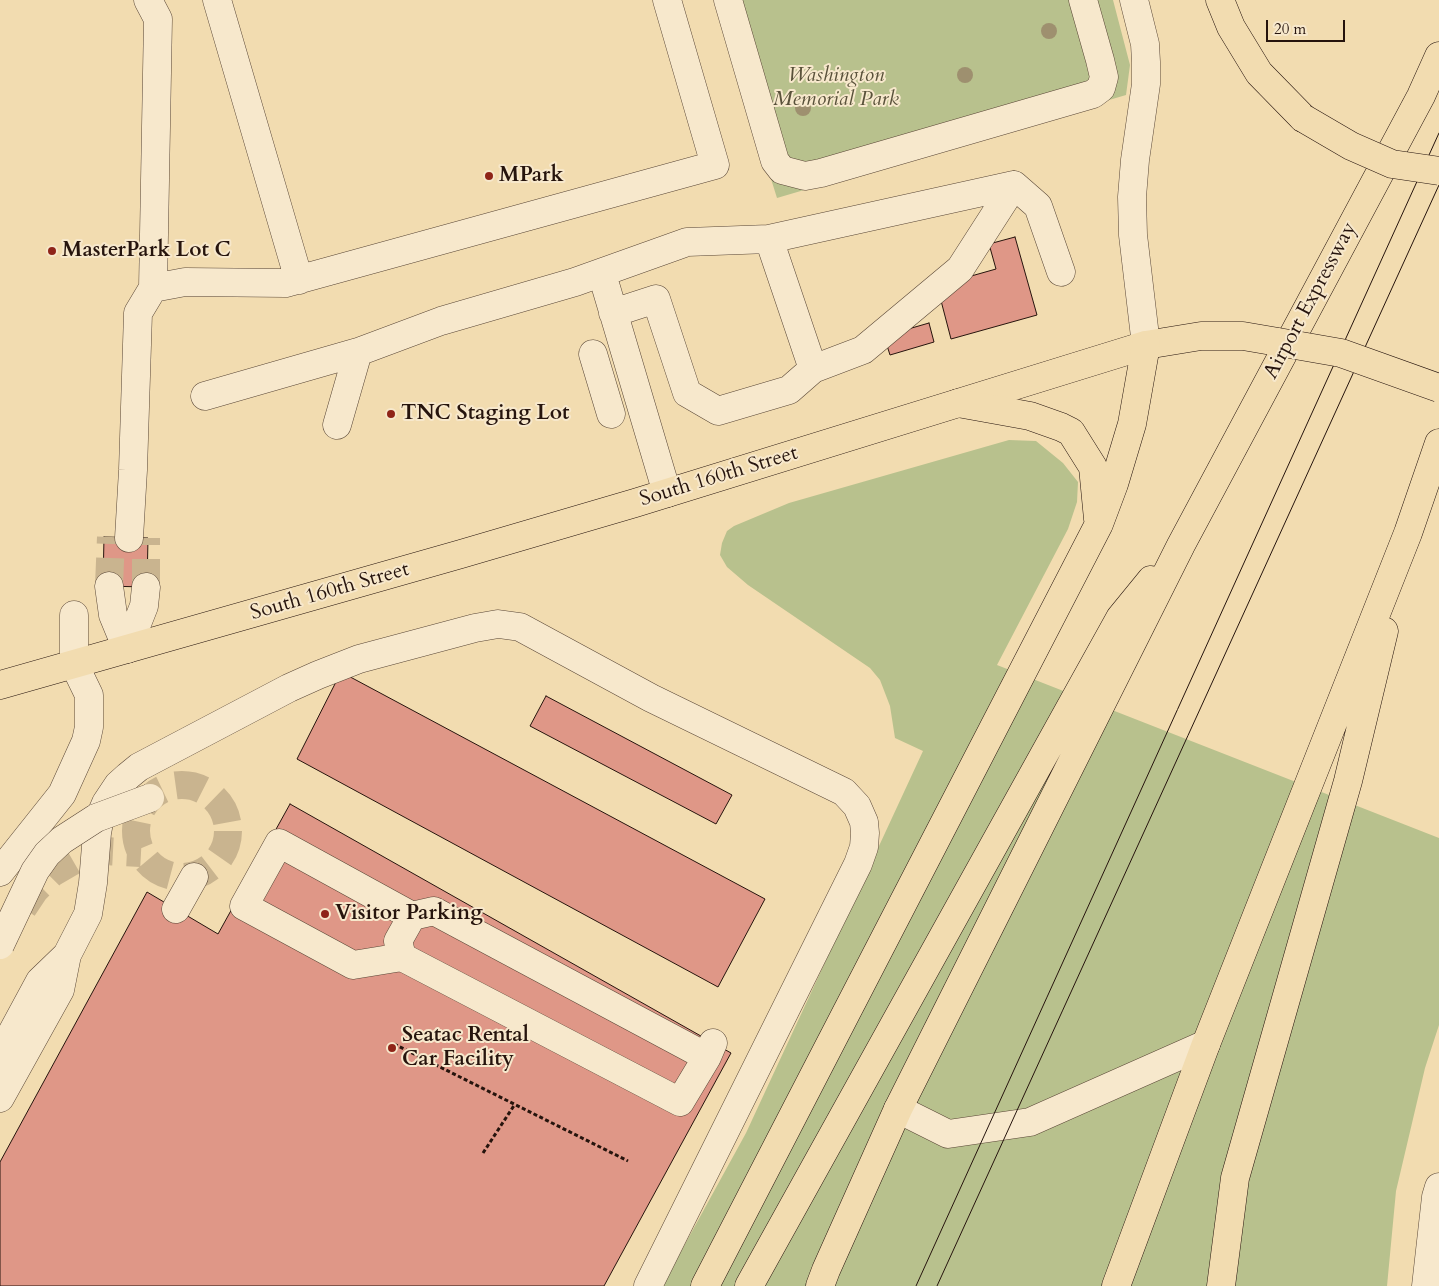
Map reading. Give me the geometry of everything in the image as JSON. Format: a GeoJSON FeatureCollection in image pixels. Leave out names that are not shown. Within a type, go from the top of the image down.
{"type":"FeatureCollection","features":[{"type":"Feature","properties":{"kind":"main road"},"geometry":{"type":"LineString","coordinates":[[1220,0],[1231,27],[1259,73],[1303,118],[1351,146],[1392,164],[1439,171]]}},
{"type":"Feature","properties":{"kind":"main road","name":"Airport Expressway"},"geometry":{"type":"LineString","coordinates":[[1181,545],[1421,96],[1439,56]]}},
{"type":"Feature","properties":{"kind":"main road","name":"South 160th Street"},"geometry":{"type":"LineString","coordinates":[[0,685],[461,554],[667,493],[1146,345],[1201,336],[1243,336],[1341,352],[1439,388]]}},
{"type":"Feature","properties":{"kind":"main road"},"geometry":{"type":"LineString","coordinates":[[705,1286],[1099,524],[1114,484],[1132,424],[1146,345]]}},
{"type":"Feature","properties":{"kind":"main road"},"geometry":{"type":"LineString","coordinates":[[958,403],[1030,416],[1071,432],[1093,467],[1099,524]]}},
{"type":"Feature","properties":{"kind":"main road"},"geometry":{"type":"LineString","coordinates":[[1116,1286],[1206,1044],[1408,533],[1439,443]]}},
{"type":"Feature","properties":{"kind":"main road"},"geometry":{"type":"LineString","coordinates":[[1221,1286],[1235,1178],[1348,781],[1408,533]]}},
{"type":"Feature","properties":{"kind":"main road"},"geometry":{"type":"LineString","coordinates":[[820,1286],[898,1109],[1181,545]]}},
{"type":"Feature","properties":{"kind":"main road"},"geometry":{"type":"LineString","coordinates":[[749,1286],[1120,618],[1181,545]]}},
{"type":"Feature","properties":{"kind":"street"},"geometry":{"type":"LineString","coordinates":[[129,538],[148,506],[133,470],[138,314],[153,288],[158,19],[148,0]]}},
{"type":"Feature","properties":{"kind":"street"},"geometry":{"type":"LineString","coordinates":[[217,0],[299,280]]}},
{"type":"Feature","properties":{"kind":"street"},"geometry":{"type":"LineString","coordinates":[[153,288],[185,282],[286,283],[715,165],[667,0]]}},
{"type":"Feature","properties":{"kind":"street"},"geometry":{"type":"LineString","coordinates":[[728,0],[775,161],[782,170],[805,176],[1093,94],[1101,88],[1104,77],[1083,0]]}},
{"type":"Feature","properties":{"kind":"street"},"geometry":{"type":"LineString","coordinates":[[1134,0],[1145,44],[1146,62],[1146,84],[1135,160],[1132,197],[1133,235],[1146,345]]}},
{"type":"Feature","properties":{"kind":"street"},"geometry":{"type":"LineString","coordinates":[[205,396],[358,352],[441,321],[602,274],[687,242],[769,239],[1014,185]]}},
{"type":"Feature","properties":{"kind":"street"},"geometry":{"type":"LineString","coordinates":[[1014,185],[1038,206],[1061,272]]}},
{"type":"Feature","properties":{"kind":"street"},"geometry":{"type":"LineString","coordinates":[[613,313],[656,299],[687,393],[718,411],[789,390],[813,369],[863,350],[960,268],[1014,185]]}},
{"type":"Feature","properties":{"kind":"street"},"geometry":{"type":"LineString","coordinates":[[769,239],[813,369]]}},
{"type":"Feature","properties":{"kind":"street"},"geometry":{"type":"LineString","coordinates":[[602,274],[667,493]]}},
{"type":"Feature","properties":{"kind":"street"},"geometry":{"type":"LineString","coordinates":[[337,425],[358,352]]}},
{"type":"Feature","properties":{"kind":"street"},"geometry":{"type":"LineString","coordinates":[[593,354],[611,414]]}},
{"type":"Feature","properties":{"kind":"street"},"geometry":{"type":"LineString","coordinates":[[127,587],[127,650]]}},
{"type":"Feature","properties":{"kind":"street"},"geometry":{"type":"LineString","coordinates":[[0,872],[62,794],[80,758],[89,727],[89,695],[74,664],[74,615]]}},
{"type":"Feature","properties":{"kind":"street"},"geometry":{"type":"LineString","coordinates":[[0,1098],[60,990],[67,955],[88,914],[94,883],[96,833],[100,818],[118,785],[147,763],[289,688],[318,675],[359,659],[475,628],[498,624],[520,626],[651,698],[844,792],[857,806],[864,822],[864,847],[858,864],[648,1286]]}},
{"type":"Feature","properties":{"kind":"street"},"geometry":{"type":"LineString","coordinates":[[0,945],[35,870],[47,854],[62,840],[96,818],[150,798]]}},
{"type":"Feature","properties":{"kind":"street"},"geometry":{"type":"LineString","coordinates":[[279,843],[412,916],[434,911],[710,1050],[680,1102],[402,957],[353,966],[244,906],[279,843]]}},
{"type":"Feature","properties":{"kind":"street"},"geometry":{"type":"LineString","coordinates":[[176,909],[194,876]]}},
{"type":"Feature","properties":{"kind":"street"},"geometry":{"type":"LineString","coordinates":[[402,957],[398,941],[412,916]]}},
{"type":"Feature","properties":{"kind":"street"},"geometry":{"type":"LineString","coordinates":[[0,1055],[40,982],[67,955]]}},
{"type":"Feature","properties":{"kind":"street"},"geometry":{"type":"LineString","coordinates":[[898,1109],[948,1134],[1030,1122],[1206,1044]]}},
{"type":"Feature","properties":{"kind":"street"},"geometry":{"type":"LineString","coordinates":[[1426,1286],[1436,1197],[1439,1187]]}},
{"type":"Feature","properties":{"kind":"path"},"geometry":{"type":"LineString","coordinates":[[394,1044],[628,1161]]}},
{"type":"Feature","properties":{"kind":"path"},"geometry":{"type":"LineString","coordinates":[[483,1153],[515,1104]]}},
{"type":"Feature","properties":{"kind":"green space","name":"Washington Memorial Park"},"geometry":{"type":"Polygon","coordinates":[[[715,0],[1113,0],[1130,65],[1126,95],[777,198],[715,0]]]}},
{"type":"Feature","properties":{"kind":"green space"},"geometry":{"type":"Polygon","coordinates":[[[1009,440],[1036,441],[1063,463],[1078,482],[1077,502],[1068,529],[997,665],[1439,838],[1439,1025],[1425,1068],[1396,1191],[1387,1286],[662,1286],[746,1133],[923,751],[895,738],[890,706],[880,680],[870,668],[748,585],[727,567],[720,555],[722,543],[727,531],[734,526],[789,503],[1009,440]]]}},
{"type":"Feature","properties":{"kind":"building"},"geometry":{"type":"Polygon","coordinates":[[[1015,237],[1037,315],[951,339],[939,293],[950,282],[996,269],[989,244],[1015,237]]]}},
{"type":"Feature","properties":{"kind":"building"},"geometry":{"type":"Polygon","coordinates":[[[929,323],[934,342],[890,355],[884,336],[929,323]]]}},
{"type":"Feature","properties":{"kind":"building"},"geometry":{"type":"Polygon","coordinates":[[[104,537],[148,538],[147,587],[103,586],[104,537]]]}},
{"type":"Feature","properties":{"kind":"building"},"geometry":{"type":"Polygon","coordinates":[[[341,672],[765,899],[718,987],[297,759],[341,672]]]}},
{"type":"Feature","properties":{"kind":"building"},"geometry":{"type":"Polygon","coordinates":[[[546,696],[732,795],[716,824],[530,726],[546,696]]]}},
{"type":"Feature","properties":{"kind":"building","name":"Seatac Rental Car Facility"},"geometry":{"type":"Polygon","coordinates":[[[290,804],[731,1053],[604,1286],[0,1286],[0,1162],[147,892],[218,934],[290,804]]]}},
{"type":"Feature","properties":{"kind":"tunnel"},"geometry":{"type":"LineString","coordinates":[[109,586],[111,537]]}},
{"type":"Feature","properties":{"kind":"tunnel"},"geometry":{"type":"LineString","coordinates":[[146,538],[146,587]]}},
{"type":"Feature","properties":{"kind":"tunnel"},"geometry":{"type":"LineString","coordinates":[[182,785],[200,788],[215,798],[225,813],[228,831],[225,849],[215,864],[200,874],[182,877],[164,874],[149,864],[139,849],[136,831],[139,813],[149,798],[164,788],[182,785]]}},
{"type":"Feature","properties":{"kind":"tunnel"},"geometry":{"type":"LineString","coordinates":[[23,908],[35,890],[52,873],[85,854],[103,851],[141,853]]}},
{"type":"Feature","properties":{"kind":"tram line"},"geometry":{"type":"LineString","coordinates":[[916,1286],[1439,133]]}},
{"type":"Feature","properties":{"kind":"tram line"},"geometry":{"type":"LineString","coordinates":[[937,1286],[1439,185]]}},
{"type":"Feature","properties":{"kind":"place","name":"MPark"},"geometry":{"type":"Point","coordinates":[489,176]}},
{"type":"Feature","properties":{"kind":"place","name":"MasterPark Lot C"},"geometry":{"type":"Point","coordinates":[52,251]}},
{"type":"Feature","properties":{"kind":"place","name":"TNC Staging Lot"},"geometry":{"type":"Point","coordinates":[391,414]}},
{"type":"Feature","properties":{"kind":"place","name":"Visitor Parking"},"geometry":{"type":"Point","coordinates":[325,914]}},
{"type":"Feature","properties":{"kind":"place","name":"Seatac Rental Car Facility"},"geometry":{"type":"Point","coordinates":[392,1048]}}]}
